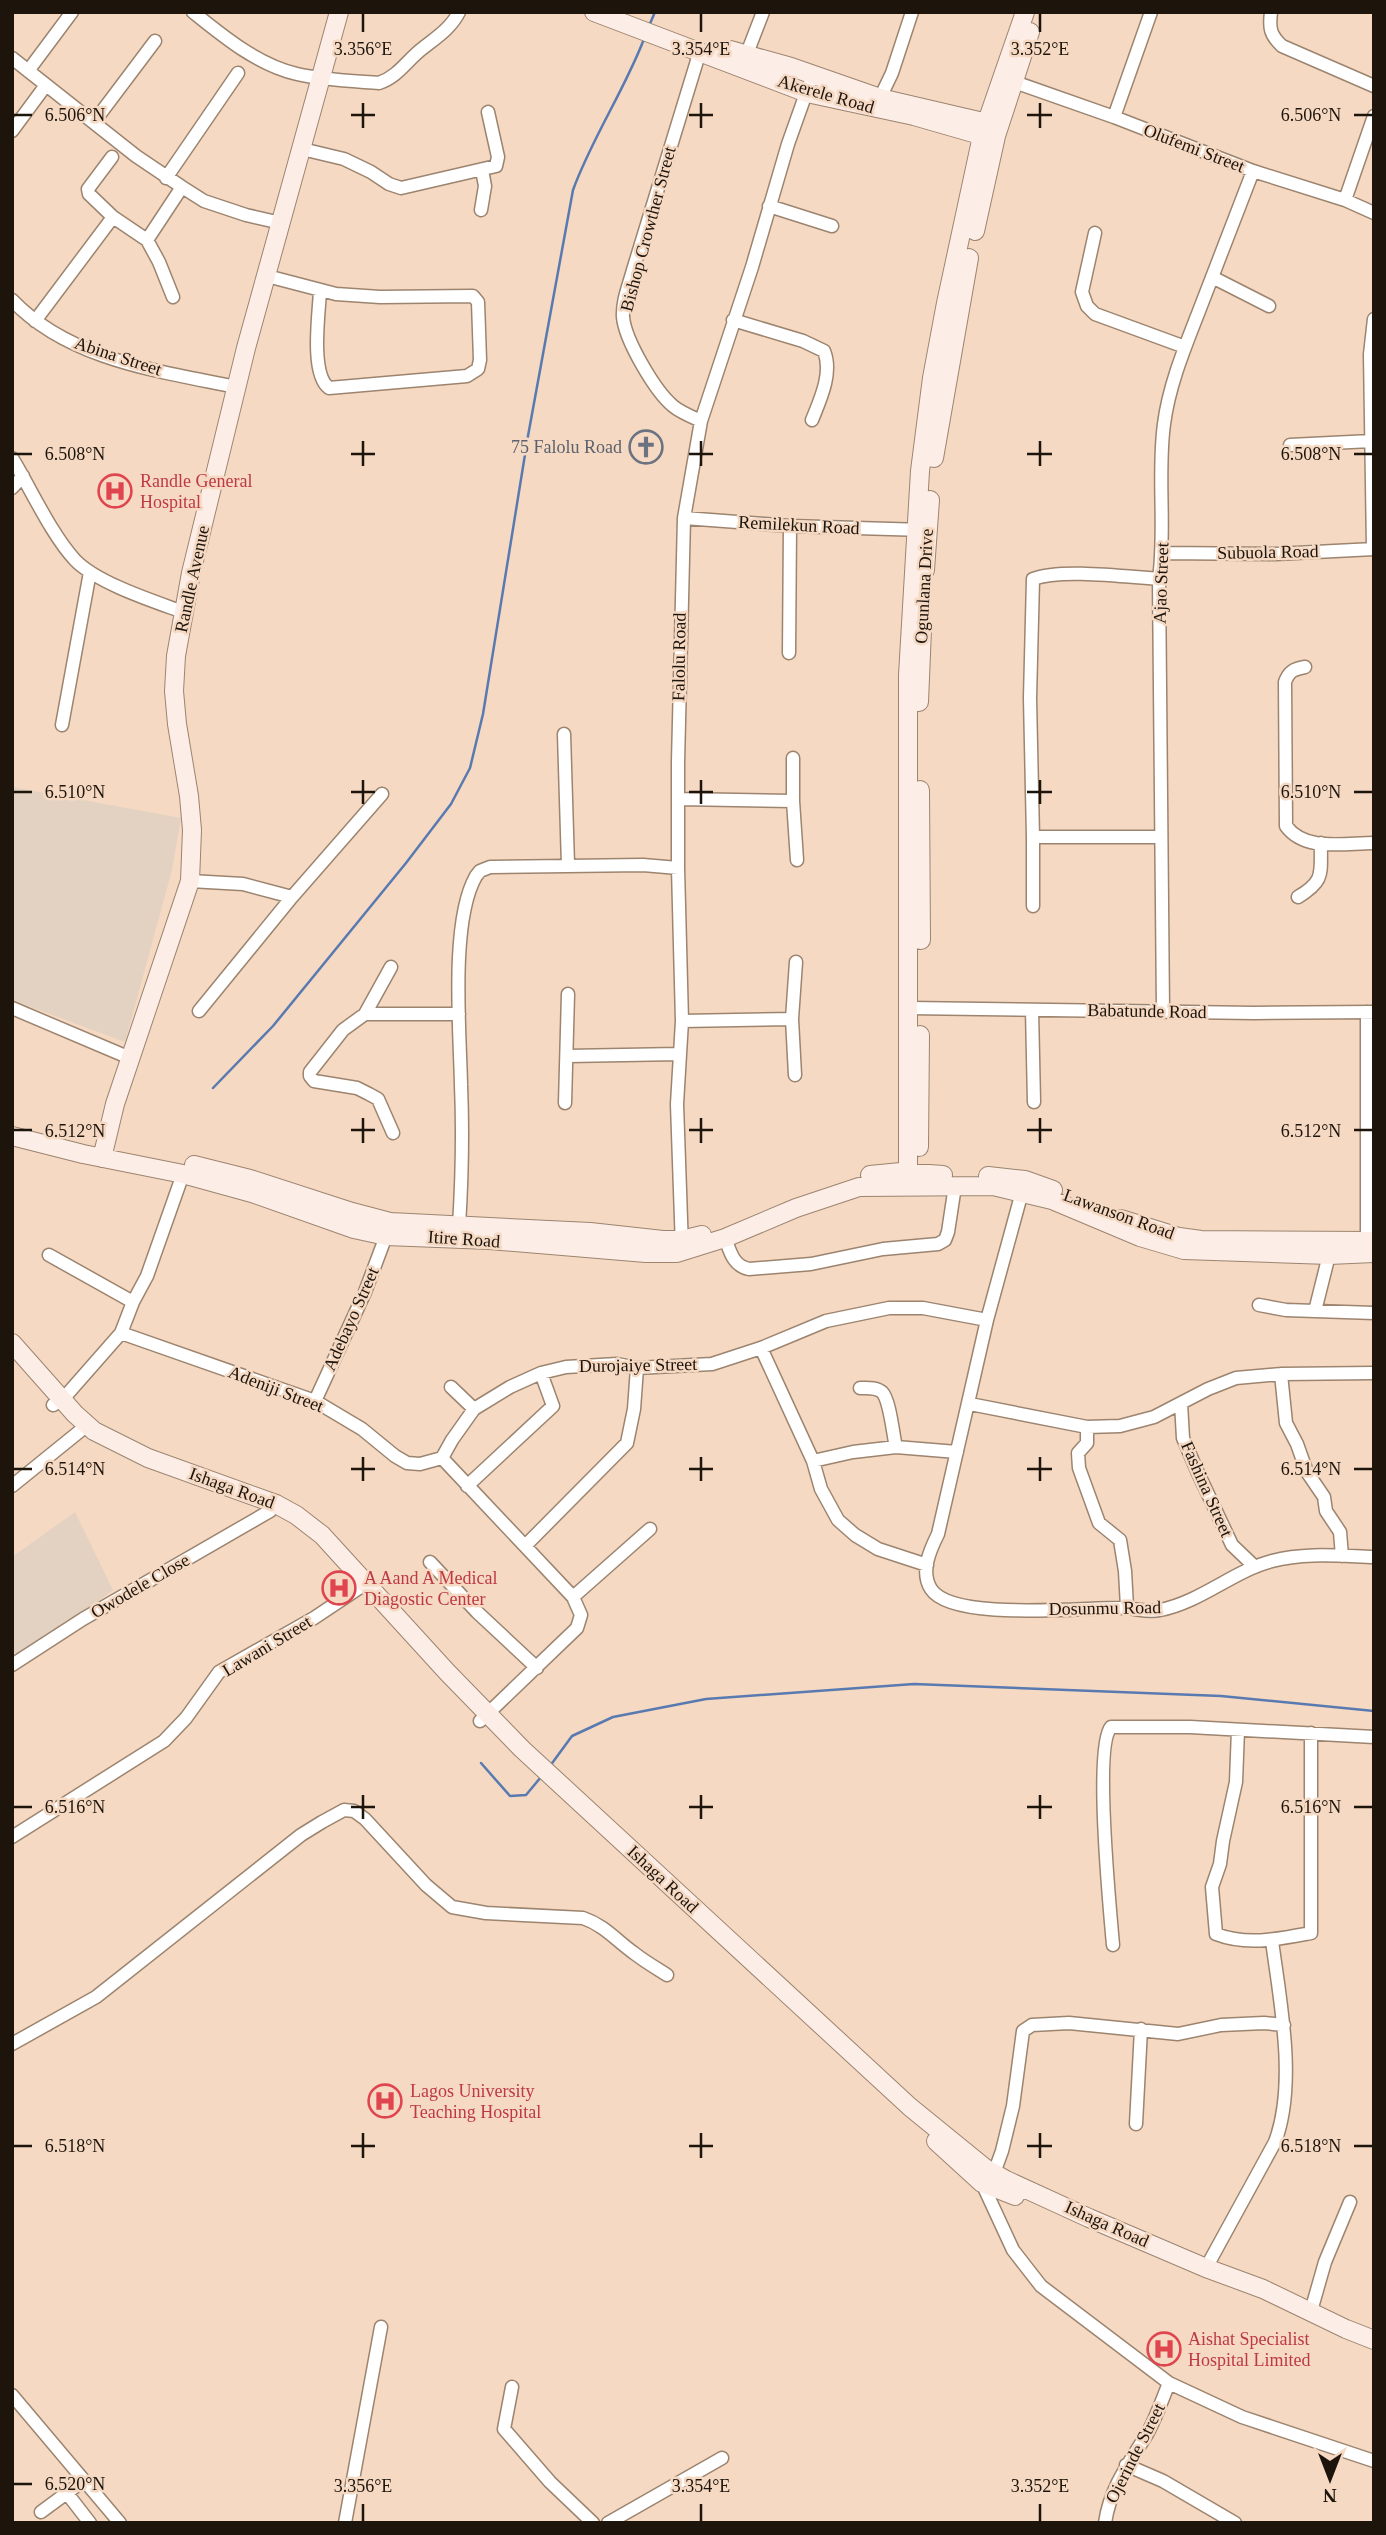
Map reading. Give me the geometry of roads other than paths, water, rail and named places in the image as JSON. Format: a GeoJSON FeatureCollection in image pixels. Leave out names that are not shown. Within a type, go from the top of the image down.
{"type":"FeatureCollection","features":[{"type":"Feature","properties":{"kind":"main road","name":"Randle Avenue"},"geometry":{"type":"LineString","coordinates":[[103,1153],[115,1104],[190,881],[192,830],[174,691],[183,612],[236,387],[338,12]]}},
{"type":"Feature","properties":{"kind":"main road","name":"Akerele Road"},"geometry":{"type":"LineString","coordinates":[[594,12],[665,33],[699,51],[807,93],[990,131]]}},
{"type":"Feature","properties":{"kind":"main road"},"geometry":{"type":"LineString","coordinates":[[619,12],[647,27]]}},
{"type":"Feature","properties":{"kind":"main road","name":"Ogunlana Drive"},"geometry":{"type":"LineString","coordinates":[[1008,80],[1025,12]]}},
{"type":"Feature","properties":{"kind":"main road","name":"Ogunlana Drive"},"geometry":{"type":"LineString","coordinates":[[914,1181],[906,1109],[915,1008],[908,675],[921,530],[920,471],[932,378],[990,131],[1037,12]]}},
{"type":"Feature","properties":{"kind":"main road"},"geometry":{"type":"LineString","coordinates":[[665,33],[811,74],[990,131]]}},
{"type":"Feature","properties":{"kind":"main road","name":"Itire Road"},"geometry":{"type":"LineString","coordinates":[[12,1127],[252,1193],[354,1229],[386,1236],[489,1240],[646,1253],[725,1238],[844,1191],[870,1185],[914,1181]]}},
{"type":"Feature","properties":{"kind":"main road","name":"Itire Road"},"geometry":{"type":"LineString","coordinates":[[12,1136],[103,1153],[190,1164],[250,1179],[390,1222],[590,1232],[682,1246],[699,1236],[831,1183],[862,1175],[914,1181]]}},
{"type":"Feature","properties":{"kind":"main road","name":"Lawanson Road"},"geometry":{"type":"LineString","coordinates":[[914,1181],[993,1176],[1025,1180],[1119,1218],[1179,1237],[1257,1248],[1329,1255],[1372,1245]]}},
{"type":"Feature","properties":{"kind":"main road","name":"Lawanson Road"},"geometry":{"type":"LineString","coordinates":[[914,1181],[955,1186],[993,1186],[1021,1192],[1052,1200],[1140,1237],[1184,1250],[1372,1245]]}},
{"type":"Feature","properties":{"kind":"main road","name":"Ishaga Road"},"geometry":{"type":"LineString","coordinates":[[12,1343],[80,1431],[145,1466],[293,1520],[333,1556],[410,1644],[518,1752],[988,2178],[1374,2342]]}},
{"type":"Feature","properties":{"kind":"main road","name":"Ishaga Road"},"geometry":{"type":"LineString","coordinates":[[12,1357],[58,1402],[94,1431],[132,1451],[276,1504],[296,1515],[322,1535],[484,1718]]}},
{"type":"Feature","properties":{"kind":"main road","name":"Ishaga Road"},"geometry":{"type":"LineString","coordinates":[[988,2178],[1262,2289],[1374,2342]]}},
{"type":"Feature","properties":{"kind":"street"},"geometry":{"type":"LineString","coordinates":[[28,71],[72,12]]}},
{"type":"Feature","properties":{"kind":"street"},"geometry":{"type":"LineString","coordinates":[[200,14],[244,50],[273,66],[320,78],[379,83],[390,79],[420,50],[450,27],[459,12]]}},
{"type":"Feature","properties":{"kind":"street"},"geometry":{"type":"LineString","coordinates":[[746,56],[763,12]]}},
{"type":"Feature","properties":{"kind":"street"},"geometry":{"type":"LineString","coordinates":[[880,98],[892,73],[912,12]]}},
{"type":"Feature","properties":{"kind":"street"},"geometry":{"type":"LineString","coordinates":[[1114,117],[1151,12]]}},
{"type":"Feature","properties":{"kind":"street"},"geometry":{"type":"LineString","coordinates":[[1271,12],[1269,28],[1273,38],[1282,46],[1374,86]]}},
{"type":"Feature","properties":{"kind":"street"},"geometry":{"type":"LineString","coordinates":[[94,122],[155,41]]}},
{"type":"Feature","properties":{"kind":"street","name":"Bishop Crowther Street"},"geometry":{"type":"LineString","coordinates":[[699,51],[623,304],[623,320],[630,340],[658,389],[673,407],[701,421]]}},
{"type":"Feature","properties":{"kind":"street"},"geometry":{"type":"LineString","coordinates":[[12,58],[166,178],[204,201],[281,223]]}},
{"type":"Feature","properties":{"kind":"street"},"geometry":{"type":"LineString","coordinates":[[166,178],[238,73]]}},
{"type":"Feature","properties":{"kind":"street","name":"Falolu Road"},"geometry":{"type":"LineString","coordinates":[[682,1246],[677,1104],[682,1021],[678,868],[679,661],[684,518],[701,421],[811,74]]}},
{"type":"Feature","properties":{"kind":"street","name":"Olufemi Street"},"geometry":{"type":"LineString","coordinates":[[1008,80],[1253,170],[1345,200],[1374,213]]}},
{"type":"Feature","properties":{"kind":"street"},"geometry":{"type":"LineString","coordinates":[[12,131],[46,85]]}},
{"type":"Feature","properties":{"kind":"street"},"geometry":{"type":"LineString","coordinates":[[302,149],[344,159],[401,188],[496,166],[498,163],[488,112]]}},
{"type":"Feature","properties":{"kind":"street"},"geometry":{"type":"LineString","coordinates":[[1345,200],[1374,116]]}},
{"type":"Feature","properties":{"kind":"street"},"geometry":{"type":"LineString","coordinates":[[112,157],[88,191],[113,217],[147,240],[173,297]]}},
{"type":"Feature","properties":{"kind":"street"},"geometry":{"type":"LineString","coordinates":[[481,210],[485,186],[482,170]]}},
{"type":"Feature","properties":{"kind":"street","name":"Ajao Street"},"geometry":{"type":"LineString","coordinates":[[1163,1011],[1159,579],[1163,553],[1164,422],[1185,347],[1253,170]]}},
{"type":"Feature","properties":{"kind":"street"},"geometry":{"type":"LineString","coordinates":[[147,240],[182,187]]}},
{"type":"Feature","properties":{"kind":"street"},"geometry":{"type":"LineString","coordinates":[[769,206],[832,226]]}},
{"type":"Feature","properties":{"kind":"street"},"geometry":{"type":"LineString","coordinates":[[35,321],[113,217]]}},
{"type":"Feature","properties":{"kind":"street"},"geometry":{"type":"LineString","coordinates":[[1095,233],[1082,292],[1087,306],[1095,314],[1185,347]]}},
{"type":"Feature","properties":{"kind":"street"},"geometry":{"type":"LineString","coordinates":[[267,276],[320,291],[380,297],[473,296],[478,302],[478,369],[467,376],[329,388],[323,382],[317,353],[320,291]]}},
{"type":"Feature","properties":{"kind":"street"},"geometry":{"type":"LineString","coordinates":[[1212,277],[1269,306]]}},
{"type":"Feature","properties":{"kind":"street","name":"Abina Street"},"geometry":{"type":"LineString","coordinates":[[12,300],[51,332],[90,351],[170,373],[236,387]]}},
{"type":"Feature","properties":{"kind":"street"},"geometry":{"type":"LineString","coordinates":[[1373,549],[1370,354],[1374,319]]}},
{"type":"Feature","properties":{"kind":"street"},"geometry":{"type":"LineString","coordinates":[[733,320],[803,341],[824,351],[826,380],[812,420]]}},
{"type":"Feature","properties":{"kind":"street"},"geometry":{"type":"LineString","coordinates":[[1290,445],[1371,441]]}},
{"type":"Feature","properties":{"kind":"street"},"geometry":{"type":"LineString","coordinates":[[12,458],[76,562],[90,572],[183,612]]}},
{"type":"Feature","properties":{"kind":"street"},"geometry":{"type":"LineString","coordinates":[[12,488],[23,476]]}},
{"type":"Feature","properties":{"kind":"street","name":"Remilekun Road"},"geometry":{"type":"LineString","coordinates":[[684,518],[790,526],[921,530]]}},
{"type":"Feature","properties":{"kind":"street"},"geometry":{"type":"LineString","coordinates":[[789,653],[790,526]]}},
{"type":"Feature","properties":{"kind":"street","name":"Subuola Road"},"geometry":{"type":"LineString","coordinates":[[1163,553],[1276,554],[1373,549]]}},
{"type":"Feature","properties":{"kind":"street"},"geometry":{"type":"LineString","coordinates":[[62,725],[90,572]]}},
{"type":"Feature","properties":{"kind":"street"},"geometry":{"type":"LineString","coordinates":[[1032,906],[1032,579],[1076,575],[1159,579]]}},
{"type":"Feature","properties":{"kind":"street"},"geometry":{"type":"LineString","coordinates":[[1305,667],[1288,673],[1285,682],[1286,826],[1293,836],[1301,840],[1321,843],[1374,843]]}},
{"type":"Feature","properties":{"kind":"street"},"geometry":{"type":"LineString","coordinates":[[564,734],[568,865]]}},
{"type":"Feature","properties":{"kind":"street"},"geometry":{"type":"LineString","coordinates":[[793,758],[797,860]]}},
{"type":"Feature","properties":{"kind":"street"},"geometry":{"type":"LineString","coordinates":[[199,1011],[292,897],[382,794]]}},
{"type":"Feature","properties":{"kind":"street"},"geometry":{"type":"LineString","coordinates":[[680,799],[793,801]]}},
{"type":"Feature","properties":{"kind":"street"},"geometry":{"type":"LineString","coordinates":[[1033,837],[1160,837]]}},
{"type":"Feature","properties":{"kind":"street"},"geometry":{"type":"LineString","coordinates":[[1298,897],[1315,886],[1319,880],[1321,843]]}},
{"type":"Feature","properties":{"kind":"street"},"geometry":{"type":"LineString","coordinates":[[459,1226],[463,1167],[459,1014],[462,919],[475,876],[490,867],[643,865],[678,868]]}},
{"type":"Feature","properties":{"kind":"street"},"geometry":{"type":"LineString","coordinates":[[190,881],[243,884],[292,897]]}},
{"type":"Feature","properties":{"kind":"street"},"geometry":{"type":"LineString","coordinates":[[795,1075],[792,1019],[796,962]]}},
{"type":"Feature","properties":{"kind":"street"},"geometry":{"type":"LineString","coordinates":[[391,967],[365,1014],[343,1030],[321,1055],[310,1076],[314,1081],[357,1088],[378,1100],[393,1133]]}},
{"type":"Feature","properties":{"kind":"street"},"geometry":{"type":"LineString","coordinates":[[565,1103],[568,994]]}},
{"type":"Feature","properties":{"kind":"street","name":"Babatunde Road"},"geometry":{"type":"LineString","coordinates":[[915,1008],[1371,1012]]}},
{"type":"Feature","properties":{"kind":"street"},"geometry":{"type":"LineString","coordinates":[[12,1009],[130,1058]]}},
{"type":"Feature","properties":{"kind":"street"},"geometry":{"type":"LineString","coordinates":[[1032,1010],[1034,1102]]}},
{"type":"Feature","properties":{"kind":"street"},"geometry":{"type":"LineString","coordinates":[[1371,1012],[1372,1245]]}},
{"type":"Feature","properties":{"kind":"street"},"geometry":{"type":"LineString","coordinates":[[365,1014],[459,1014]]}},
{"type":"Feature","properties":{"kind":"street"},"geometry":{"type":"LineString","coordinates":[[682,1021],[792,1019]]}},
{"type":"Feature","properties":{"kind":"street"},"geometry":{"type":"LineString","coordinates":[[568,1055],[679,1055]]}},
{"type":"Feature","properties":{"kind":"street"},"geometry":{"type":"LineString","coordinates":[[58,1402],[121,1333],[147,1276],[183,1174]]}},
{"type":"Feature","properties":{"kind":"street"},"geometry":{"type":"LineString","coordinates":[[725,1238],[734,1261],[741,1268],[749,1269],[811,1264],[873,1250],[938,1244],[945,1240],[948,1232],[955,1186]]}},
{"type":"Feature","properties":{"kind":"street"},"geometry":{"type":"LineString","coordinates":[[761,1348],[813,1461],[821,1489],[838,1520],[855,1535],[878,1549],[927,1565],[939,1534],[987,1320],[1021,1192]]}},
{"type":"Feature","properties":{"kind":"street","name":"Adebayo Street"},"geometry":{"type":"LineString","coordinates":[[315,1402],[365,1292],[386,1236]]}},
{"type":"Feature","properties":{"kind":"street"},"geometry":{"type":"LineString","coordinates":[[50,1255],[133,1302]]}},
{"type":"Feature","properties":{"kind":"street"},"geometry":{"type":"LineString","coordinates":[[1315,1311],[1329,1255]]}},
{"type":"Feature","properties":{"kind":"street"},"geometry":{"type":"LineString","coordinates":[[1259,1305],[1286,1310],[1374,1313]]}},
{"type":"Feature","properties":{"kind":"street","name":"Durojaiye Street"},"geometry":{"type":"LineString","coordinates":[[442,1458],[474,1409],[510,1387],[541,1373],[587,1364],[617,1364],[637,1368],[712,1364],[761,1348],[827,1321],[889,1308],[923,1308],[987,1320]]}},
{"type":"Feature","properties":{"kind":"street","name":"Adeniji Street"},"geometry":{"type":"LineString","coordinates":[[121,1333],[315,1402],[362,1429],[408,1463],[420,1464],[442,1458]]}},
{"type":"Feature","properties":{"kind":"street"},"geometry":{"type":"LineString","coordinates":[[526,1545],[627,1443],[634,1409],[637,1368]]}},
{"type":"Feature","properties":{"kind":"street"},"geometry":{"type":"LineString","coordinates":[[467,1486],[552,1406],[541,1373]]}},
{"type":"Feature","properties":{"kind":"street"},"geometry":{"type":"LineString","coordinates":[[970,1404],[1087,1427],[1119,1426],[1154,1417],[1236,1378],[1281,1374],[1374,1373]]}},
{"type":"Feature","properties":{"kind":"street"},"geometry":{"type":"LineString","coordinates":[[1281,1374],[1286,1423],[1307,1472],[1324,1497],[1326,1511],[1340,1532],[1342,1556]]}},
{"type":"Feature","properties":{"kind":"street"},"geometry":{"type":"LineString","coordinates":[[452,1387],[474,1409]]}},
{"type":"Feature","properties":{"kind":"street"},"geometry":{"type":"LineString","coordinates":[[860,1388],[881,1391],[887,1400],[896,1447]]}},
{"type":"Feature","properties":{"kind":"street","name":"Fashina Street"},"geometry":{"type":"LineString","coordinates":[[1181,1403],[1183,1438],[1198,1473],[1232,1545],[1254,1566]]}},
{"type":"Feature","properties":{"kind":"street"},"geometry":{"type":"LineString","coordinates":[[1087,1427],[1087,1443],[1078,1453],[1079,1468],[1099,1523],[1120,1540],[1127,1607]]}},
{"type":"Feature","properties":{"kind":"street"},"geometry":{"type":"LineString","coordinates":[[12,1486],[80,1431]]}},
{"type":"Feature","properties":{"kind":"street"},"geometry":{"type":"LineString","coordinates":[[813,1461],[853,1452],[896,1447],[957,1452]]}},
{"type":"Feature","properties":{"kind":"street"},"geometry":{"type":"LineString","coordinates":[[442,1458],[573,1597],[581,1615],[577,1628],[484,1718]]}},
{"type":"Feature","properties":{"kind":"street","name":"Owodele Close"},"geometry":{"type":"LineString","coordinates":[[12,1665],[117,1599],[270,1511]]}},
{"type":"Feature","properties":{"kind":"street"},"geometry":{"type":"LineString","coordinates":[[573,1597],[650,1529]]}},
{"type":"Feature","properties":{"kind":"street","name":"Dosunmu Road"},"geometry":{"type":"LineString","coordinates":[[927,1565],[927,1581],[936,1595],[943,1600],[980,1610],[1127,1607],[1137,1611],[1158,1611],[1179,1604],[1254,1566],[1289,1557],[1374,1557]]}},
{"type":"Feature","properties":{"kind":"street"},"geometry":{"type":"LineString","coordinates":[[430,1562],[477,1612],[537,1668]]}},
{"type":"Feature","properties":{"kind":"street","name":"Lawani Street"},"geometry":{"type":"LineString","coordinates":[[12,1837],[164,1741],[186,1717],[219,1672],[314,1618],[362,1586]]}},
{"type":"Feature","properties":{"kind":"street"},"geometry":{"type":"LineString","coordinates":[[1113,1945],[1104,1839],[1107,1732],[1111,1727],[1374,1737]]}},
{"type":"Feature","properties":{"kind":"street"},"geometry":{"type":"LineString","coordinates":[[1238,1730],[1236,1783],[1220,1864],[1212,1887],[1216,1934],[1240,1941],[1272,1941],[1311,1933],[1311,1733]]}},
{"type":"Feature","properties":{"kind":"street"},"geometry":{"type":"LineString","coordinates":[[12,2044],[96,1997],[301,1835],[344,1810],[354,1811],[365,1819],[426,1885],[452,1907],[486,1913],[583,1918],[592,1921],[667,1975]]}},
{"type":"Feature","properties":{"kind":"street"},"geometry":{"type":"LineString","coordinates":[[1206,2268],[1275,2142],[1282,2124],[1284,2025],[1272,1941]]}},
{"type":"Feature","properties":{"kind":"street"},"geometry":{"type":"LineString","coordinates":[[1284,2025],[1221,2025],[1178,2034],[1069,2023],[1032,2025],[1023,2031],[1013,2106],[988,2178],[1013,2250],[1041,2286],[1169,2383],[1241,2417],[1374,2461]]}},
{"type":"Feature","properties":{"kind":"street"},"geometry":{"type":"LineString","coordinates":[[1136,2124],[1141,2029]]}},
{"type":"Feature","properties":{"kind":"street"},"geometry":{"type":"LineString","coordinates":[[1311,2311],[1325,2262],[1350,2202]]}},
{"type":"Feature","properties":{"kind":"street"},"geometry":{"type":"LineString","coordinates":[[345,2523],[382,2327]]}},
{"type":"Feature","properties":{"kind":"street","name":"Ojerinde Street"},"geometry":{"type":"LineString","coordinates":[[1105,2523],[1113,2491],[1126,2465],[1147,2434],[1169,2383]]}},
{"type":"Feature","properties":{"kind":"street"},"geometry":{"type":"LineString","coordinates":[[512,2387],[504,2429],[550,2482],[593,2523]]}},
{"type":"Feature","properties":{"kind":"street"},"geometry":{"type":"LineString","coordinates":[[12,2395],[120,2523]]}},
{"type":"Feature","properties":{"kind":"street"},"geometry":{"type":"LineString","coordinates":[[608,2523],[722,2458]]}},
{"type":"Feature","properties":{"kind":"street"},"geometry":{"type":"LineString","coordinates":[[1126,2465],[1163,2481],[1235,2523]]}},
{"type":"Feature","properties":{"kind":"street"},"geometry":{"type":"LineString","coordinates":[[41,2512],[83,2481]]}},
{"type":"Feature","properties":{"kind":"street"},"geometry":{"type":"LineString","coordinates":[[65,2492],[90,2523]]}},
{"type":"Feature","properties":{"kind":"waterway"},"geometry":{"type":"LineString","coordinates":[[649,26],[655,12]]}},
{"type":"Feature","properties":{"kind":"waterway"},"geometry":{"type":"LineString","coordinates":[[213,1088],[273,1026],[406,863],[451,804],[470,768],[483,714],[528,436],[573,190],[644,39]]}},
{"type":"Feature","properties":{"kind":"waterway"},"geometry":{"type":"LineString","coordinates":[[550,1766],[572,1736],[613,1717],[706,1699],[914,1684],[1221,1696],[1374,1711]]}},
{"type":"Feature","properties":{"kind":"waterway"},"geometry":{"type":"LineString","coordinates":[[481,1763],[510,1796],[526,1795],[541,1777]]}},
{"type":"Feature","properties":{"kind":"place","name":"75 Falolu Road"},"geometry":{"type":"Point","coordinates":[646,447]}},
{"type":"Feature","properties":{"kind":"place","name":"Randle General Hospital"},"geometry":{"type":"Point","coordinates":[115,491]}},
{"type":"Feature","properties":{"kind":"place","name":"A Aand A Medical Diagostic Center"},"geometry":{"type":"Point","coordinates":[339,1588]}},
{"type":"Feature","properties":{"kind":"place","name":"Lagos University Teaching Hospital"},"geometry":{"type":"Point","coordinates":[385,2101]}},
{"type":"Feature","properties":{"kind":"place","name":"Aishat Specialist Hospital Limited"},"geometry":{"type":"Point","coordinates":[1164,2349]}}]}
